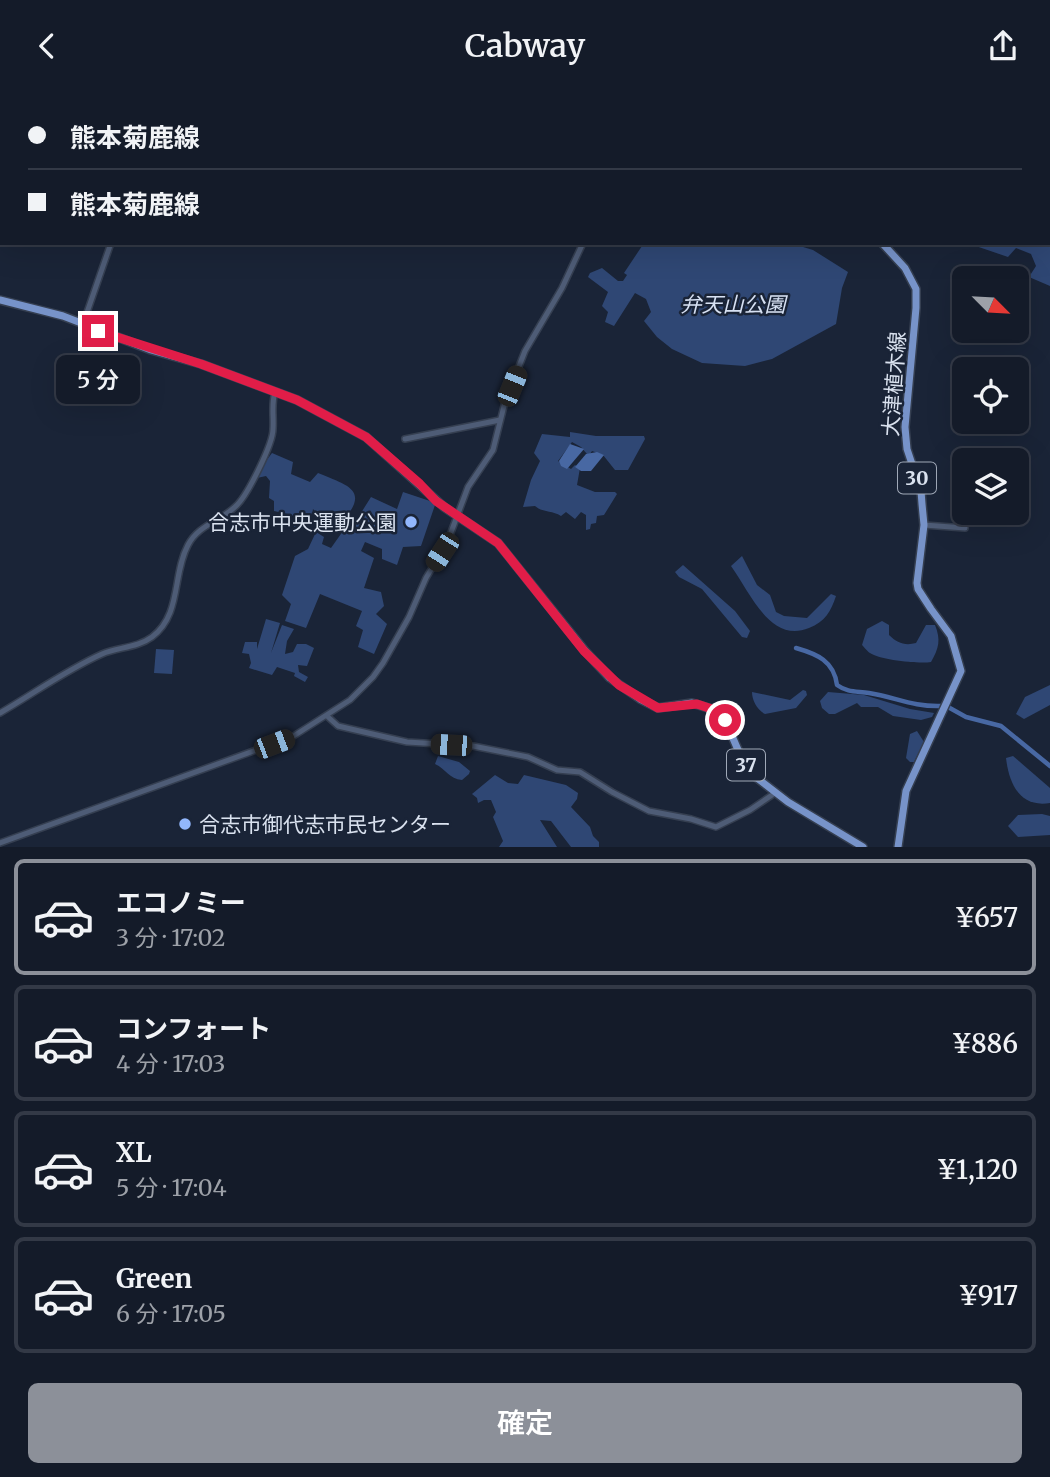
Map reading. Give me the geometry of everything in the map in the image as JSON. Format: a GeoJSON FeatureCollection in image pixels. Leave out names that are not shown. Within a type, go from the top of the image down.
{"type":"FeatureCollection","features":[{"type":"Feature","properties":{"kind":"main road","name":"大津植木線"},"geometry":{"type":"LineString","coordinates":[[884,245],[905,268],[916,289],[905,427],[907,449],[921,491],[924,525],[918,589],[951,636],[961,671],[906,791],[898,847]]}},
{"type":"Feature","properties":{"kind":"main road","name":"37"},"geometry":{"type":"LineString","coordinates":[[0,300],[39,309],[297,400],[366,437],[436,501],[498,543],[584,651],[619,685],[658,708],[697,704],[711,708],[729,725],[745,765],[775,793],[863,847]]}},
{"type":"Feature","properties":{"kind":"street"},"geometry":{"type":"LineString","coordinates":[[83,324],[110,245]]}},
{"type":"Feature","properties":{"kind":"street"},"geometry":{"type":"LineString","coordinates":[[0,843],[292,737],[327,716],[360,690],[383,663],[409,617],[426,577],[447,543],[468,487],[493,450],[500,420],[529,343],[562,288],[582,245]]}},
{"type":"Feature","properties":{"kind":"street"},"geometry":{"type":"LineString","coordinates":[[0,713],[100,655],[146,641],[162,627],[173,606],[184,558],[191,541],[201,529],[237,506],[267,452],[272,439],[272,405],[275,392]]}},
{"type":"Feature","properties":{"kind":"street"},"geometry":{"type":"LineString","coordinates":[[405,439],[500,420]]}},
{"type":"Feature","properties":{"kind":"street"},"geometry":{"type":"LineString","coordinates":[[924,525],[965,528]]}},
{"type":"Feature","properties":{"kind":"street"},"geometry":{"type":"LineString","coordinates":[[327,716],[338,726],[407,742],[473,746],[528,757],[557,770],[580,772],[649,811],[691,818],[716,827],[750,810],[775,793]]}},
{"type":"Feature","properties":{"kind":"green space","name":"弁天山公園"},"geometry":{"type":"Polygon","coordinates":[[[643,245],[797,245],[813,250],[848,272],[842,288],[836,324],[772,359],[745,366],[702,363],[672,349],[657,337],[644,321],[651,312],[646,299],[635,293],[614,326],[605,322],[608,312],[602,306],[608,292],[588,277],[590,273],[602,268],[618,281],[623,281],[627,275],[624,273],[643,245]]]}},
{"type":"Feature","properties":{"kind":"green space"},"geometry":{"type":"Polygon","coordinates":[[[973,245],[1050,245],[1050,286],[1029,277],[1036,266],[1031,254],[1016,248],[1008,257],[973,245]]]}},
{"type":"Feature","properties":{"kind":"green space"},"geometry":{"type":"Polygon","coordinates":[[[570,432],[596,436],[644,436],[645,439],[628,470],[615,470],[603,455],[592,451],[587,454],[572,442],[558,461],[571,469],[575,465],[580,468],[577,485],[595,492],[617,494],[604,515],[597,516],[596,523],[586,530],[586,515],[581,512],[575,519],[566,512],[561,516],[535,506],[523,507],[540,461],[534,453],[542,434],[570,437],[570,432]]]}},
{"type":"Feature","properties":{"kind":"green space"},"geometry":{"type":"Polygon","coordinates":[[[272,453],[293,462],[291,474],[310,482],[318,473],[352,490],[354,503],[342,522],[322,518],[313,509],[311,520],[303,526],[294,527],[295,518],[292,515],[274,511],[274,501],[269,498],[270,481],[266,476],[257,478],[272,453]]]}},
{"type":"Feature","properties":{"kind":"green space"},"geometry":{"type":"Polygon","coordinates":[[[403,492],[435,505],[421,546],[403,547],[397,565],[382,559],[382,549],[365,542],[361,551],[374,558],[364,588],[381,592],[384,606],[376,614],[387,624],[374,654],[358,647],[363,630],[356,626],[362,611],[320,594],[306,628],[285,621],[291,604],[282,595],[295,556],[308,549],[316,532],[324,537],[322,544],[331,548],[343,531],[349,532],[371,497],[397,509],[403,492]]]}},
{"type":"Feature","properties":{"kind":"green space"},"geometry":{"type":"Polygon","coordinates":[[[742,556],[757,585],[770,595],[776,612],[784,616],[807,618],[831,594],[836,596],[829,611],[815,626],[795,631],[783,629],[762,613],[731,566],[742,556]]]}},
{"type":"Feature","properties":{"kind":"green space"},"geometry":{"type":"Polygon","coordinates":[[[683,565],[735,611],[750,631],[747,638],[742,637],[702,589],[679,577],[675,572],[683,565]]]}},
{"type":"Feature","properties":{"kind":"green space"},"geometry":{"type":"Polygon","coordinates":[[[266,619],[280,623],[271,653],[282,625],[294,629],[287,641],[285,654],[293,652],[297,644],[314,648],[307,666],[298,665],[299,672],[308,677],[305,682],[294,676],[295,673],[277,667],[272,675],[249,668],[249,654],[242,653],[245,642],[257,642],[257,649],[266,619]]]}},
{"type":"Feature","properties":{"kind":"green space"},"geometry":{"type":"Polygon","coordinates":[[[882,621],[889,625],[889,635],[905,644],[916,643],[926,625],[935,625],[938,644],[931,662],[909,662],[869,652],[862,645],[867,629],[882,621]]]}},
{"type":"Feature","properties":{"kind":"green space"},"geometry":{"type":"Polygon","coordinates":[[[156,649],[174,650],[172,674],[154,673],[156,649]]]}},
{"type":"Feature","properties":{"kind":"green space"},"geometry":{"type":"Polygon","coordinates":[[[1050,685],[1050,705],[1024,719],[1016,714],[1025,697],[1050,685]]]}},
{"type":"Feature","properties":{"kind":"green space"},"geometry":{"type":"Polygon","coordinates":[[[803,690],[807,695],[796,708],[765,714],[756,705],[752,692],[790,700],[803,690]]]}},
{"type":"Feature","properties":{"kind":"green space"},"geometry":{"type":"Polygon","coordinates":[[[828,692],[864,695],[910,709],[934,713],[932,717],[921,720],[893,716],[878,707],[861,707],[857,703],[835,714],[829,714],[822,708],[820,701],[828,692]]]}},
{"type":"Feature","properties":{"kind":"green space"},"geometry":{"type":"Polygon","coordinates":[[[917,731],[924,742],[914,762],[910,762],[906,758],[910,734],[917,731]]]}},
{"type":"Feature","properties":{"kind":"green space"},"geometry":{"type":"Polygon","coordinates":[[[438,756],[459,762],[470,771],[469,774],[462,780],[454,778],[435,764],[438,756]]]}},
{"type":"Feature","properties":{"kind":"green space"},"geometry":{"type":"Polygon","coordinates":[[[1013,756],[1050,788],[1050,803],[1031,802],[1018,792],[1010,777],[1006,758],[1013,756]]]}},
{"type":"Feature","properties":{"kind":"green space"},"geometry":{"type":"Polygon","coordinates":[[[495,775],[508,783],[518,784],[524,775],[566,785],[578,793],[571,807],[590,827],[599,847],[571,847],[551,821],[540,820],[557,847],[499,847],[503,841],[493,817],[496,812],[491,800],[478,803],[472,794],[495,775]]]}},
{"type":"Feature","properties":{"kind":"green space"},"geometry":{"type":"Polygon","coordinates":[[[1018,815],[1050,816],[1050,835],[1018,837],[1008,826],[1018,815]]]}},
{"type":"Feature","properties":{"kind":"shaded area"},"geometry":{"type":"Polygon","coordinates":[[[570,444],[584,449],[567,469],[561,466],[559,461],[570,444]]]}},
{"type":"Feature","properties":{"kind":"shaded area"},"geometry":{"type":"Polygon","coordinates":[[[597,452],[604,455],[591,471],[581,471],[575,467],[586,454],[597,452]]]}},
{"type":"Feature","properties":{"kind":"waterway"},"geometry":{"type":"LineString","coordinates":[[796,648],[811,653],[828,664],[837,685],[845,689],[922,705],[941,706]]}},
{"type":"Feature","properties":{"kind":"waterway"},"geometry":{"type":"LineString","coordinates":[[948,707],[966,717],[1001,726],[1050,766]]}},
{"type":"Feature","properties":{"kind":"place","name":"合志市中央運動公園"},"geometry":{"type":"Point","coordinates":[411,522]}},
{"type":"Feature","properties":{"kind":"place","name":"合志市御代志市民センター"},"geometry":{"type":"Point","coordinates":[185,824]}},
{"type":"Feature","properties":{"kind":"route"},"geometry":{"type":"LineString","coordinates":[[98,331],[201,364],[297,400],[366,437],[436,501],[498,543],[584,651],[619,685],[658,708],[692,703],[705,705],[725,720]]}}]}
